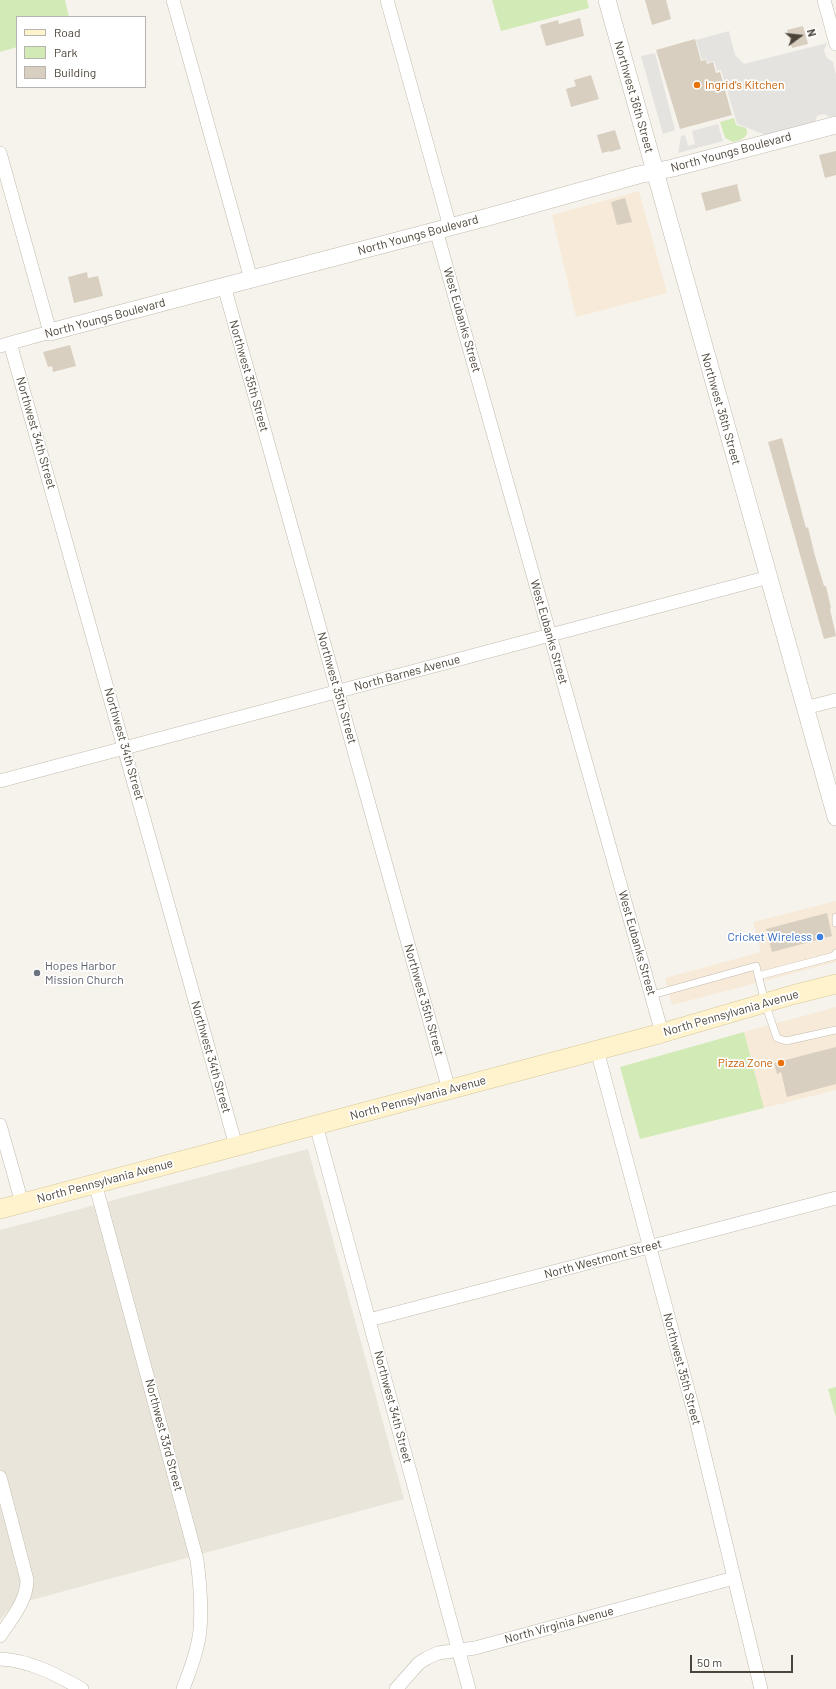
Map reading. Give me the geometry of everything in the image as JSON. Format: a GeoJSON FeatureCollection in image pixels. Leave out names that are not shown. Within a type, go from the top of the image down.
{"type":"FeatureCollection","features":[{"type":"Feature","properties":{"kind":"main road","name":"North Pennsylvania Avenue"},"geometry":{"type":"LineString","coordinates":[[0,1209],[662,1033],[836,984]]}},
{"type":"Feature","properties":{"kind":"street"},"geometry":{"type":"LineString","coordinates":[[173,0],[251,279]]}},
{"type":"Feature","properties":{"kind":"street","name":"West Eubanks Street"},"geometry":{"type":"LineString","coordinates":[[387,0],[443,228],[549,635],[662,1033]]}},
{"type":"Feature","properties":{"kind":"street","name":"Northwest 36th Street"},"geometry":{"type":"LineString","coordinates":[[607,0],[836,817]]}},
{"type":"Feature","properties":{"kind":"street"},"geometry":{"type":"LineString","coordinates":[[824,0],[836,44]]}},
{"type":"Feature","properties":{"kind":"street","name":"North Youngs Boulevard"},"geometry":{"type":"LineString","coordinates":[[5,344],[443,228],[616,180],[836,124]]}},
{"type":"Feature","properties":{"kind":"street"},"geometry":{"type":"LineString","coordinates":[[0,153],[50,332]]}},
{"type":"Feature","properties":{"kind":"street","name":"Northwest 35th Street"},"geometry":{"type":"LineString","coordinates":[[224,286],[449,1090]]}},
{"type":"Feature","properties":{"kind":"street","name":"Northwest 34th Street"},"geometry":{"type":"LineString","coordinates":[[5,344],[125,748],[236,1146]]}},
{"type":"Feature","properties":{"kind":"street","name":"North Barnes Avenue"},"geometry":{"type":"LineString","coordinates":[[0,781],[768,577]]}},
{"type":"Feature","properties":{"kind":"street"},"geometry":{"type":"LineString","coordinates":[[805,708],[836,700]]}},
{"type":"Feature","properties":{"kind":"street","name":"Northwest 35th Street"},"geometry":{"type":"LineString","coordinates":[[597,1050],[696,1420],[761,1689]]}},
{"type":"Feature","properties":{"kind":"street"},"geometry":{"type":"LineString","coordinates":[[0,1125],[22,1203]]}},
{"type":"Feature","properties":{"kind":"street","name":"Northwest 34th Street"},"geometry":{"type":"LineString","coordinates":[[316,1125],[469,1689]]}},
{"type":"Feature","properties":{"kind":"street","name":"Northwest 33rd Street"},"geometry":{"type":"LineString","coordinates":[[95,1183],[197,1560],[201,1602],[200,1631],[195,1653],[183,1689]]}},
{"type":"Feature","properties":{"kind":"street","name":"North Westmont Street"},"geometry":{"type":"LineString","coordinates":[[369,1320],[836,1198]]}},
{"type":"Feature","properties":{"kind":"street"},"geometry":{"type":"LineString","coordinates":[[0,1477],[26,1570],[27,1588],[24,1598],[0,1636]]}},
{"type":"Feature","properties":{"kind":"street","name":"North Virginia Avenue"},"geometry":{"type":"LineString","coordinates":[[396,1689],[419,1663],[438,1653],[482,1646],[734,1578]]}},
{"type":"Feature","properties":{"kind":"street"},"geometry":{"type":"LineString","coordinates":[[0,1659],[8,1659],[44,1670],[82,1689]]}},
{"type":"Feature","properties":{"kind":"lane"},"geometry":{"type":"LineString","coordinates":[[836,917],[836,923]]}},
{"type":"Feature","properties":{"kind":"lane"},"geometry":{"type":"LineString","coordinates":[[758,976],[834,956],[836,953]]}},
{"type":"Feature","properties":{"kind":"lane"},"geometry":{"type":"LineString","coordinates":[[652,995],[756,966],[765,1003],[777,1038],[786,1041],[836,1030]]}},
{"type":"Feature","properties":{"kind":"shaded area"},"geometry":{"type":"Polygon","coordinates":[[[729,31],[735,55],[744,64],[827,43],[824,50],[827,58],[833,62],[836,75],[836,116],[830,117],[824,114],[820,115],[817,116],[815,122],[766,135],[737,124],[721,70],[717,71],[714,61],[708,63],[706,59],[702,60],[696,40],[729,31]]]}},
{"type":"Feature","properties":{"kind":"shaded area"},"geometry":{"type":"Polygon","coordinates":[[[655,53],[675,130],[663,134],[641,56],[655,53]]]}},
{"type":"Feature","properties":{"kind":"shaded area"},"geometry":{"type":"Polygon","coordinates":[[[718,124],[723,141],[678,153],[681,136],[685,135],[688,146],[695,144],[692,131],[718,124]]]}},
{"type":"Feature","properties":{"kind":"shaded area"},"geometry":{"type":"Polygon","coordinates":[[[639,191],[667,293],[576,317],[552,215],[639,191]]]}},
{"type":"Feature","properties":{"kind":"shaded area"},"geometry":{"type":"Polygon","coordinates":[[[836,901],[836,962],[672,1005],[665,978],[761,952],[753,922],[836,901]]]}},
{"type":"Feature","properties":{"kind":"shaded area"},"geometry":{"type":"Polygon","coordinates":[[[836,1007],[836,1090],[764,1108],[744,1032],[836,1007]]]}},
{"type":"Feature","properties":{"kind":"shaded area"},"geometry":{"type":"Polygon","coordinates":[[[308,1149],[404,1499],[13,1605],[0,1620],[0,1230],[308,1149]]]}},
{"type":"Feature","properties":{"kind":"green space"},"geometry":{"type":"Polygon","coordinates":[[[0,0],[65,0],[69,16],[16,16],[16,47],[0,52],[0,0]]]}},
{"type":"Feature","properties":{"kind":"green space"},"geometry":{"type":"Polygon","coordinates":[[[492,0],[587,0],[589,8],[501,31],[492,0]]]}},
{"type":"Feature","properties":{"kind":"green space"},"geometry":{"type":"Polygon","coordinates":[[[734,118],[736,125],[746,128],[747,134],[744,138],[733,142],[725,138],[720,122],[734,118]]]}},
{"type":"Feature","properties":{"kind":"green space"},"geometry":{"type":"Polygon","coordinates":[[[744,1032],[764,1108],[640,1139],[620,1067],[744,1032]]]}},
{"type":"Feature","properties":{"kind":"green space"},"geometry":{"type":"Polygon","coordinates":[[[836,1387],[836,1417],[828,1389],[836,1387]]]}},
{"type":"Feature","properties":{"kind":"building"},"geometry":{"type":"Polygon","coordinates":[[[645,0],[666,0],[671,19],[652,25],[645,0]]]}},
{"type":"Feature","properties":{"kind":"building"},"geometry":{"type":"Polygon","coordinates":[[[580,18],[584,36],[546,46],[540,25],[558,20],[559,24],[580,18]]]}},
{"type":"Feature","properties":{"kind":"building"},"geometry":{"type":"Polygon","coordinates":[[[803,26],[808,44],[792,48],[787,30],[803,26]]]}},
{"type":"Feature","properties":{"kind":"building","name":"Ingrid's Kitchen"},"geometry":{"type":"Polygon","coordinates":[[[695,39],[701,61],[706,60],[707,64],[713,62],[716,73],[720,72],[732,115],[680,129],[656,50],[695,39]]]}},
{"type":"Feature","properties":{"kind":"building"},"geometry":{"type":"Polygon","coordinates":[[[591,75],[599,99],[571,107],[566,89],[576,86],[574,80],[591,75]]]}},
{"type":"Feature","properties":{"kind":"building"},"geometry":{"type":"Polygon","coordinates":[[[615,130],[621,149],[602,153],[597,135],[615,130]]]}},
{"type":"Feature","properties":{"kind":"building"},"geometry":{"type":"Polygon","coordinates":[[[836,151],[836,175],[825,178],[819,155],[836,151]]]}},
{"type":"Feature","properties":{"kind":"building"},"geometry":{"type":"Polygon","coordinates":[[[737,184],[741,201],[706,211],[701,193],[737,184]]]}},
{"type":"Feature","properties":{"kind":"building"},"geometry":{"type":"Polygon","coordinates":[[[625,198],[632,222],[617,225],[611,202],[625,198]]]}},
{"type":"Feature","properties":{"kind":"building"},"geometry":{"type":"Polygon","coordinates":[[[87,272],[88,278],[98,276],[103,296],[74,303],[68,277],[87,272]]]}},
{"type":"Feature","properties":{"kind":"building"},"geometry":{"type":"Polygon","coordinates":[[[70,345],[76,366],[53,372],[52,366],[48,367],[43,352],[70,345]]]}},
{"type":"Feature","properties":{"kind":"building"},"geometry":{"type":"Polygon","coordinates":[[[782,438],[806,528],[808,527],[831,608],[836,636],[824,639],[768,442],[782,438]]]}},
{"type":"Feature","properties":{"kind":"building"},"geometry":{"type":"Polygon","coordinates":[[[827,913],[832,936],[772,952],[766,929],[827,913]]]}},
{"type":"Feature","properties":{"kind":"building"},"geometry":{"type":"Polygon","coordinates":[[[836,1047],[836,1084],[787,1097],[781,1072],[777,1074],[774,1063],[836,1047]]]}},
{"type":"Feature","properties":{"kind":"place","name":"Ingrid's Kitchen"},"geometry":{"type":"Point","coordinates":[697,85]}},
{"type":"Feature","properties":{"kind":"place","name":"Cricket Wireless"},"geometry":{"type":"Point","coordinates":[820,937]}},
{"type":"Feature","properties":{"kind":"place","name":"Hopes Harbor Mission Church"},"geometry":{"type":"Point","coordinates":[37,973]}},
{"type":"Feature","properties":{"kind":"place","name":"Pizza Zone"},"geometry":{"type":"Point","coordinates":[781,1063]}}]}
